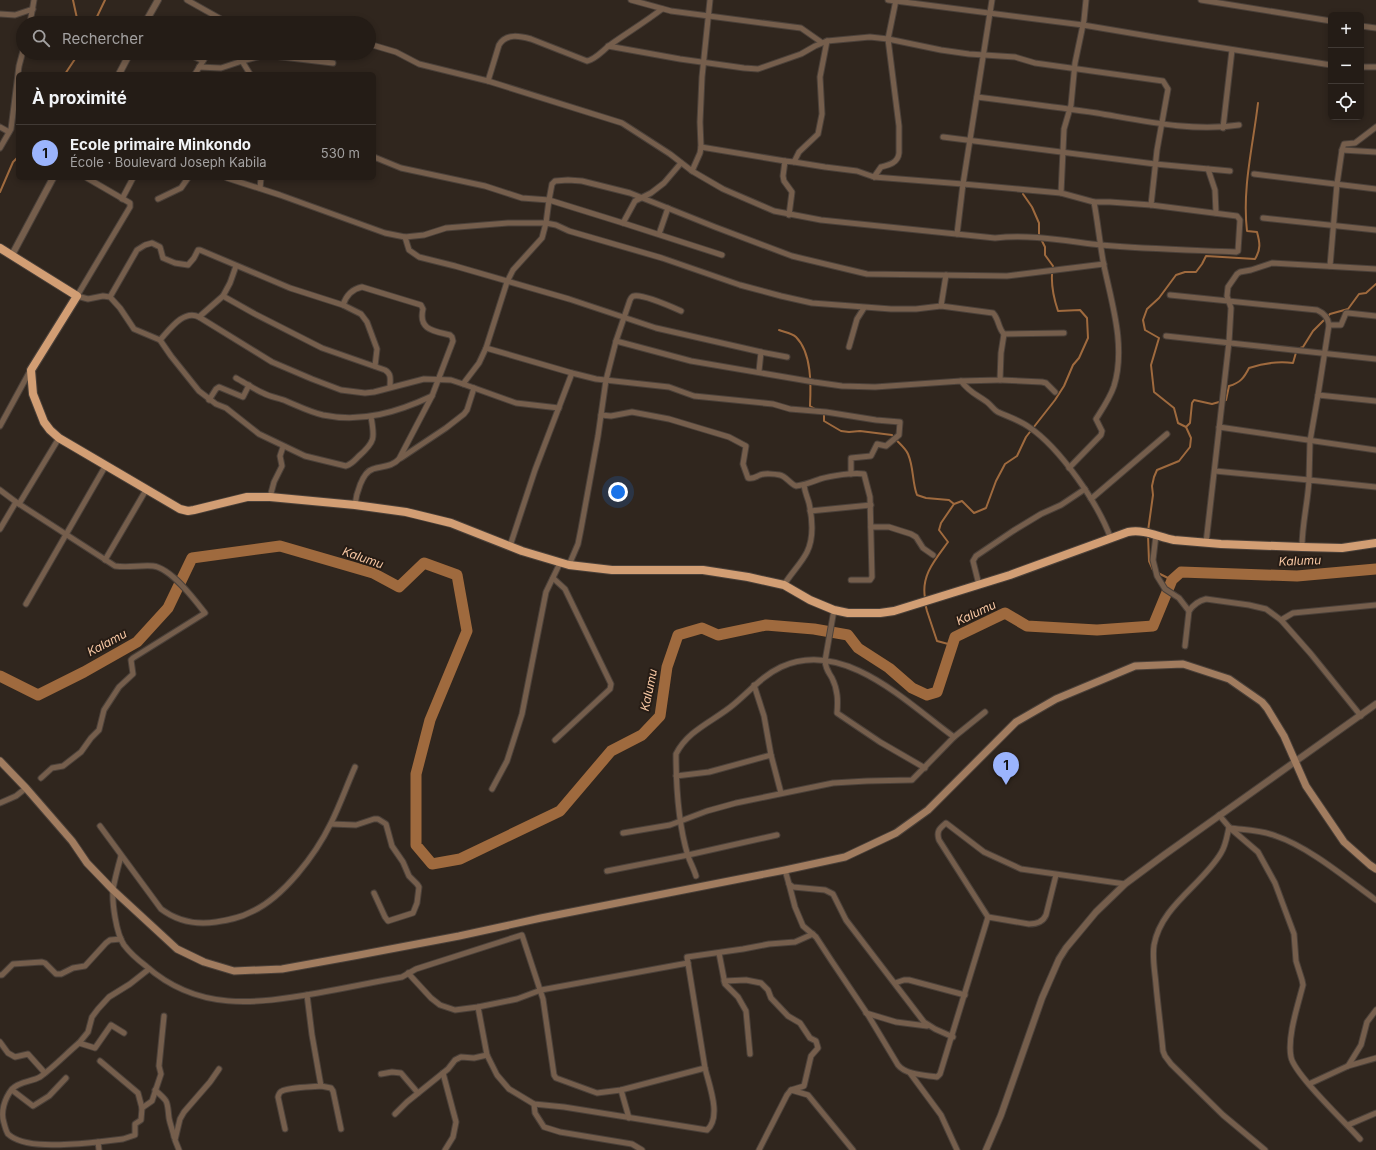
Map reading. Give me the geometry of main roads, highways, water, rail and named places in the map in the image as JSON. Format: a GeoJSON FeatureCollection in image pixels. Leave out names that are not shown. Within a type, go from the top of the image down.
{"type":"FeatureCollection","features":[{"type":"Feature","properties":{"kind":"highway"},"geometry":{"type":"LineString","coordinates":[[0,248],[77,296],[31,370],[33,394],[44,422],[59,438],[146,490],[180,509],[188,511],[247,497],[270,497],[355,505],[406,512],[437,518],[510,546],[560,563],[612,570],[703,570],[755,578],[784,585],[810,600],[848,614],[894,611],[918,604],[979,585],[1128,532],[1143,531],[1174,540],[1206,543],[1342,548],[1376,543]]}},
{"type":"Feature","properties":{"kind":"main road"},"geometry":{"type":"LineString","coordinates":[[0,761],[26,788],[72,841],[87,863],[113,890],[178,949],[204,962],[234,970],[272,970],[344,958],[785,870],[845,856],[896,833],[928,810],[1016,722],[1056,699],[1135,666],[1183,664],[1229,679],[1262,702],[1284,736],[1306,786],[1344,842],[1376,869]]}},
{"type":"Feature","properties":{"kind":"waterway"},"geometry":{"type":"LineString","coordinates":[[73,0],[76,16]]}},
{"type":"Feature","properties":{"kind":"waterway"},"geometry":{"type":"LineString","coordinates":[[97,16],[105,0]]}},
{"type":"Feature","properties":{"kind":"waterway"},"geometry":{"type":"LineString","coordinates":[[66,72],[74,60]]}},
{"type":"Feature","properties":{"kind":"waterway"},"geometry":{"type":"LineString","coordinates":[[1148,531],[1153,495],[1152,486],[1157,470],[1179,461],[1190,447],[1191,438],[1186,427],[1178,423],[1174,408],[1154,392],[1151,365],[1159,338],[1145,330],[1143,320],[1147,309],[1159,298],[1176,275],[1185,272],[1196,272],[1206,256],[1255,259],[1258,252],[1259,239],[1257,232],[1247,231],[1246,199],[1258,103]]}},
{"type":"Feature","properties":{"kind":"waterway"},"geometry":{"type":"LineString","coordinates":[[0,192],[13,162],[16,159]]}},
{"type":"Feature","properties":{"kind":"waterway"},"geometry":{"type":"LineString","coordinates":[[925,598],[924,590],[927,575],[930,568],[948,542],[939,530],[941,523],[954,504],[962,501],[974,513],[986,508],[996,481],[1005,464],[1017,456],[1026,437],[1055,400],[1064,386],[1073,365],[1079,358],[1088,338],[1087,318],[1080,310],[1058,311],[1052,288],[1053,266],[1045,255],[1045,247],[1039,235],[1039,223],[1032,207],[1023,194]]}},
{"type":"Feature","properties":{"kind":"waterway"},"geometry":{"type":"LineString","coordinates":[[1186,427],[1190,423],[1192,403],[1194,400],[1212,404],[1226,400],[1229,386],[1241,380],[1249,368],[1271,363],[1293,363],[1297,349],[1303,347],[1313,331],[1330,314],[1348,309],[1359,294],[1366,293],[1376,284]]}},
{"type":"Feature","properties":{"kind":"waterway"},"geometry":{"type":"LineString","coordinates":[[779,330],[796,337],[805,352],[809,370],[810,406],[815,409]]}},
{"type":"Feature","properties":{"kind":"waterway"},"geometry":{"type":"LineString","coordinates":[[824,413],[824,421],[841,431],[860,431],[892,435],[908,454],[917,495],[926,498],[949,500],[954,504]]}},
{"type":"Feature","properties":{"kind":"waterway"},"geometry":{"type":"LineString","coordinates":[[1148,535],[1149,561],[1153,570]]}},
{"type":"Feature","properties":{"kind":"waterway","name":"Kalumu"},"geometry":{"type":"LineString","coordinates":[[0,676],[38,695],[84,672],[137,642],[168,608],[192,558],[280,546],[373,573],[399,587],[424,563],[457,575],[467,631],[430,720],[416,774],[416,845],[432,864],[460,859],[560,811],[611,751],[642,735],[660,716],[667,667],[678,635],[702,628],[718,635],[766,625],[814,629],[848,635],[858,648],[889,668],[912,688],[927,695],[937,692],[955,637],[1005,613],[1027,626],[1097,630],[1153,626],[1172,580],[1181,572],[1297,576],[1376,569]]}},
{"type":"Feature","properties":{"kind":"waterway"},"geometry":{"type":"LineString","coordinates":[[1158,573],[1172,580]]}},
{"type":"Feature","properties":{"kind":"waterway"},"geometry":{"type":"LineString","coordinates":[[925,603],[937,641],[952,645]]}},
{"type":"Feature","properties":{"kind":"place","name":"Ecole primaire Minkondo"},"geometry":{"type":"Point","coordinates":[1006,785]}},
{"type":"Feature","properties":{"kind":"water label","name":"Kalamu"},"geometry":{"type":"Point","coordinates":[107,643]}}]}
